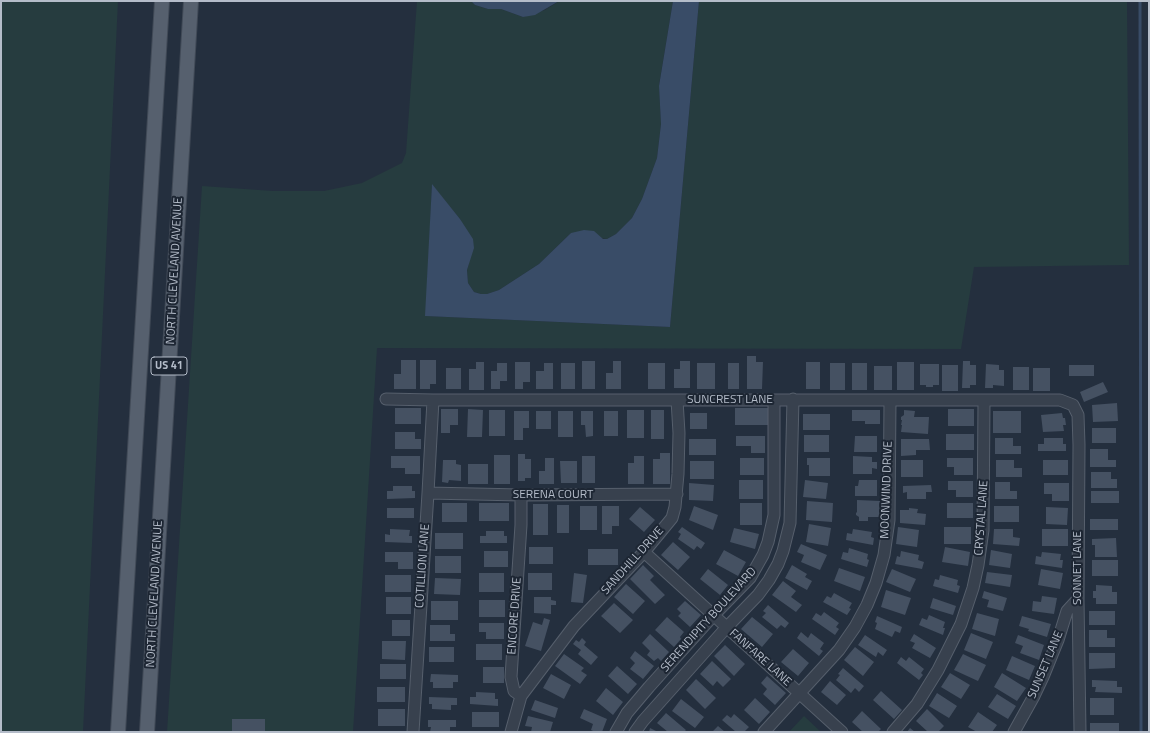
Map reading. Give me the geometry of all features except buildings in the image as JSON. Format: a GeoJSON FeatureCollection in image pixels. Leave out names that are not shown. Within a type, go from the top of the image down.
{"type":"FeatureCollection","features":[{"type":"Feature","properties":{"kind":"main road","name":"US 41"},"geometry":{"type":"LineString","coordinates":[[118,732],[162,1]]}},
{"type":"Feature","properties":{"kind":"main road","name":"NORTH CLEVELAND AVENUE"},"geometry":{"type":"LineString","coordinates":[[147,732],[191,1]]}},
{"type":"Feature","properties":{"kind":"street","name":"SUNCREST LANE"},"geometry":{"type":"LineString","coordinates":[[386,399],[793,399],[890,401],[1060,400],[1073,405]]}},
{"type":"Feature","properties":{"kind":"street","name":"SERENDIPITY BOULEVARD"},"geometry":{"type":"LineString","coordinates":[[635,732],[643,721],[726,628],[758,595],[778,564],[787,537],[792,508],[793,399]]}},
{"type":"Feature","properties":{"kind":"street","name":"COTILLION LANE"},"geometry":{"type":"LineString","coordinates":[[413,732],[433,400]]}},
{"type":"Feature","properties":{"kind":"street","name":"SANDHILL DRIVE"},"geometry":{"type":"LineString","coordinates":[[521,696],[574,626],[644,552],[672,518],[676,507],[677,494],[679,433],[677,400]]}},
{"type":"Feature","properties":{"kind":"street","name":"SERENDIPITY BOULEVARD"},"geometry":{"type":"LineString","coordinates":[[616,732],[627,713],[713,616],[750,578],[763,555],[768,542],[774,515],[774,400]]}},
{"type":"Feature","properties":{"kind":"street","name":"CRYSTAL LANE"},"geometry":{"type":"LineString","coordinates":[[893,732],[917,704],[938,670],[961,624],[973,588],[983,530],[984,400]]}},
{"type":"Feature","properties":{"kind":"street","name":"MOONWIND DRIVE"},"geometry":{"type":"LineString","coordinates":[[764,732],[839,650],[855,627],[867,605],[884,555],[889,520],[890,401]]}},
{"type":"Feature","properties":{"kind":"street","name":"SONNET LANE"},"geometry":{"type":"LineString","coordinates":[[1073,405],[1078,415],[1080,732]]}},
{"type":"Feature","properties":{"kind":"street","name":"SERENA COURT"},"geometry":{"type":"LineString","coordinates":[[428,493],[521,495],[677,494]]}},
{"type":"Feature","properties":{"kind":"street","name":"ENCORE DRIVE"},"geometry":{"type":"LineString","coordinates":[[521,495],[511,678],[514,691],[521,696]]}},
{"type":"Feature","properties":{"kind":"street","name":"FANFARE LANE"},"geometry":{"type":"LineString","coordinates":[[644,552],[842,732]]}},
{"type":"Feature","properties":{"kind":"street","name":"SUNSET LANE"},"geometry":{"type":"LineString","coordinates":[[1014,732],[1043,677],[1058,640],[1067,611],[1078,599]]}},
{"type":"Feature","properties":{"kind":"street"},"geometry":{"type":"LineString","coordinates":[[511,732],[521,696]]}},
{"type":"Feature","properties":{"kind":"green space"},"geometry":{"type":"Polygon","coordinates":[[[1,1],[118,1],[83,732],[1,732],[1,1]]]}},
{"type":"Feature","properties":{"kind":"green space"},"geometry":{"type":"Polygon","coordinates":[[[417,1],[471,1],[475,5],[488,9],[501,9],[523,17],[545,10],[559,1],[673,1],[659,85],[661,124],[657,158],[642,199],[632,218],[616,234],[607,239],[571,233],[539,264],[499,290],[487,294],[481,294],[474,292],[468,283],[467,270],[469,263],[460,219],[432,185],[426,316],[670,327],[699,1],[1127,1],[1129,265],[974,267],[961,349],[377,348],[353,732],[167,732],[202,186],[273,191],[324,191],[362,183],[402,163],[406,153],[417,1]]]}},
{"type":"Feature","properties":{"kind":"green space"},"geometry":{"type":"Polygon","coordinates":[[[804,716],[821,732],[789,732],[804,716]]]}},
{"type":"Feature","properties":{"kind":"water"},"geometry":{"type":"Polygon","coordinates":[[[471,1],[559,1],[535,15],[523,17],[501,9],[488,9],[475,5],[471,1]]]}},
{"type":"Feature","properties":{"kind":"water"},"geometry":{"type":"Polygon","coordinates":[[[673,1],[699,1],[670,327],[425,316],[432,184],[460,219],[473,239],[474,248],[467,270],[468,283],[474,292],[481,294],[487,294],[499,290],[539,264],[571,233],[584,230],[594,231],[603,239],[607,239],[616,234],[632,218],[642,199],[657,158],[661,124],[659,86],[673,1]]]}},
{"type":"Feature","properties":{"kind":"waterway"},"geometry":{"type":"LineString","coordinates":[[1140,1],[1141,732]]}}]}
